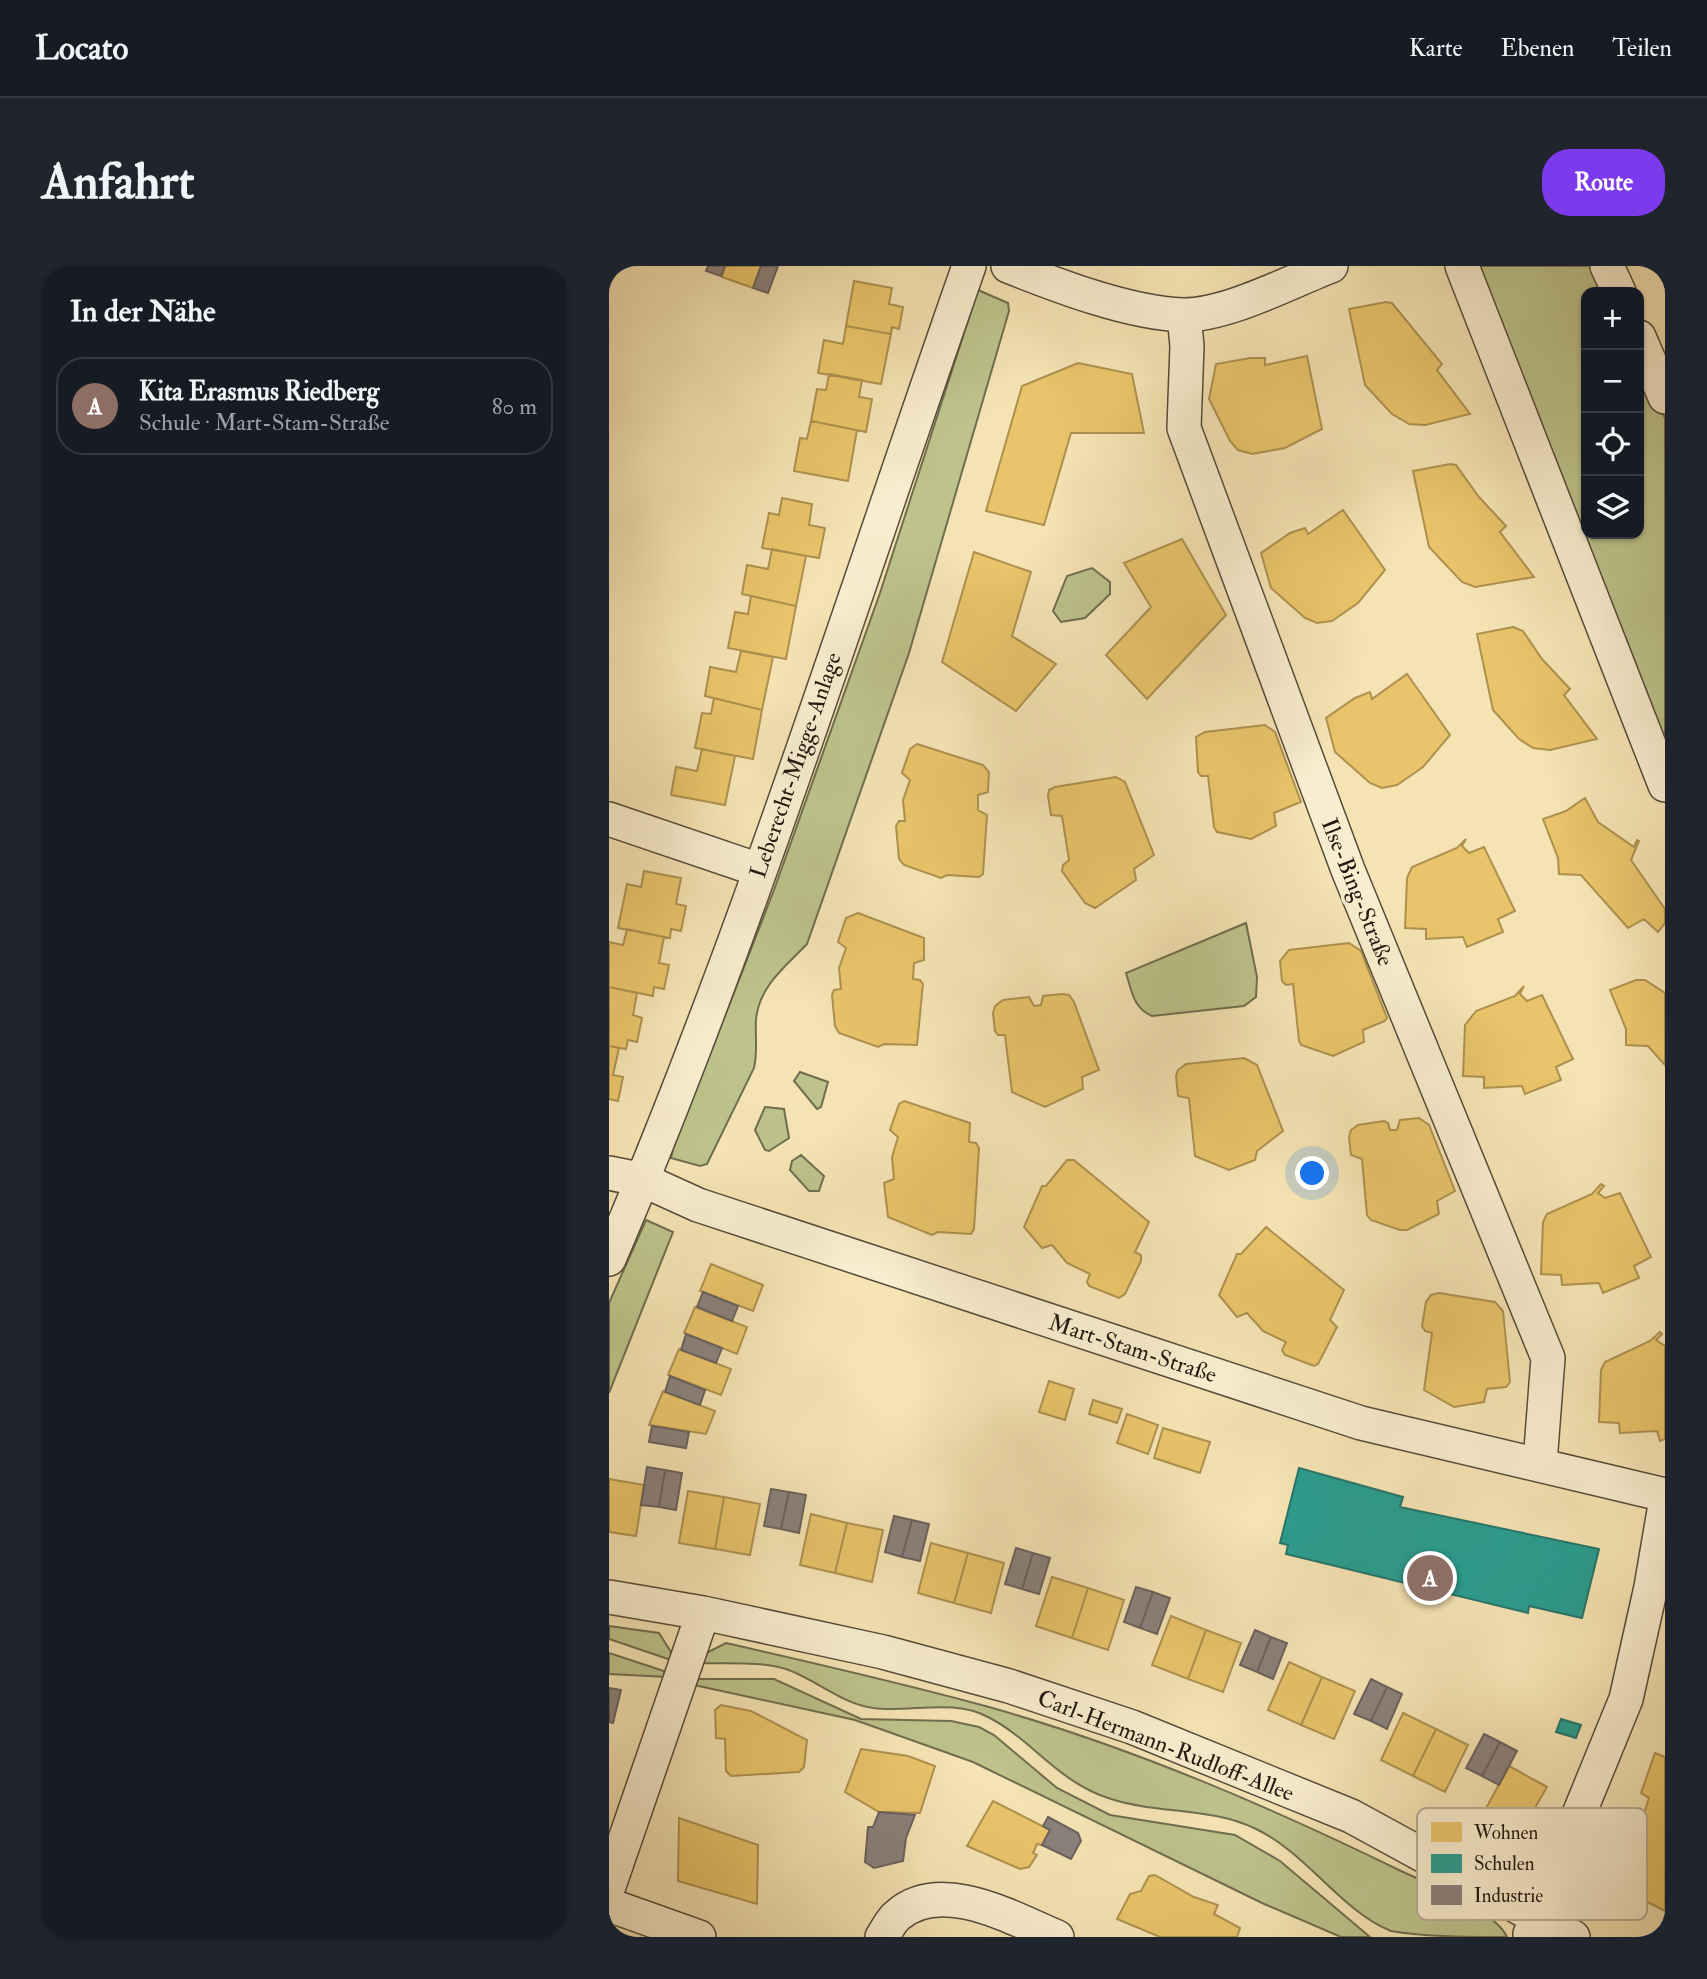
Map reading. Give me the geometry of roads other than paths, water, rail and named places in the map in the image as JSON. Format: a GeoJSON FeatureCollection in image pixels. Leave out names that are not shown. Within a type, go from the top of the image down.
{"type":"FeatureCollection","features":[{"type":"Feature","properties":{"kind":"street","name":"Leberecht-Migge-Anlage"},"geometry":{"type":"LineString","coordinates":[[609,1259],[643,1180],[759,870],[969,266]]}},
{"type":"Feature","properties":{"kind":"street"},"geometry":{"type":"LineString","coordinates":[[1008,266],[1129,306],[1184,315],[1223,308],[1331,266]]}},
{"type":"Feature","properties":{"kind":"street"},"geometry":{"type":"LineString","coordinates":[[1462,266],[1665,785]]}},
{"type":"Feature","properties":{"kind":"street"},"geometry":{"type":"LineString","coordinates":[[1607,266],[1617,287]]}},
{"type":"Feature","properties":{"kind":"street","name":"Ilse-Bing-Straße"},"geometry":{"type":"LineString","coordinates":[[1184,315],[1187,346],[1184,428],[1348,870],[1548,1358],[1539,1463]]}},
{"type":"Feature","properties":{"kind":"street"},"geometry":{"type":"LineString","coordinates":[[1644,349],[1665,397]]}},
{"type":"Feature","properties":{"kind":"street"},"geometry":{"type":"LineString","coordinates":[[609,819],[759,870]]}},
{"type":"Feature","properties":{"kind":"street","name":"Mart-Stam-Straße"},"geometry":{"type":"LineString","coordinates":[[609,1173],[643,1180],[698,1205],[1361,1423],[1665,1495]]}},
{"type":"Feature","properties":{"kind":"street"},"geometry":{"type":"LineString","coordinates":[[1581,1808],[1626,1699],[1651,1587],[1665,1505]]}},
{"type":"Feature","properties":{"kind":"street","name":"Carl-Hermann-Rudloff-Allee"},"geometry":{"type":"LineString","coordinates":[[609,1597],[703,1613],[883,1652],[1009,1686],[1132,1727],[1350,1816],[1417,1856]]}},
{"type":"Feature","properties":{"kind":"street"},"geometry":{"type":"LineString","coordinates":[[609,1886],[703,1613]]}},
{"type":"Feature","properties":{"kind":"street"},"geometry":{"type":"LineString","coordinates":[[882,1937],[898,1914],[930,1899],[973,1903],[1057,1937]]}},
{"type":"Feature","properties":{"kind":"street"},"geometry":{"type":"LineString","coordinates":[[609,1905],[699,1937]]}},
{"type":"Feature","properties":{"kind":"street","name":"Carl-Hermann-Rudloff-Allee"},"geometry":{"type":"LineString","coordinates":[[1532,1926],[1573,1937]]}},
{"type":"Feature","properties":{"kind":"place","name":"Kita Erasmus Riedberg"},"geometry":{"type":"Point","coordinates":[1430,1578]}}]}
